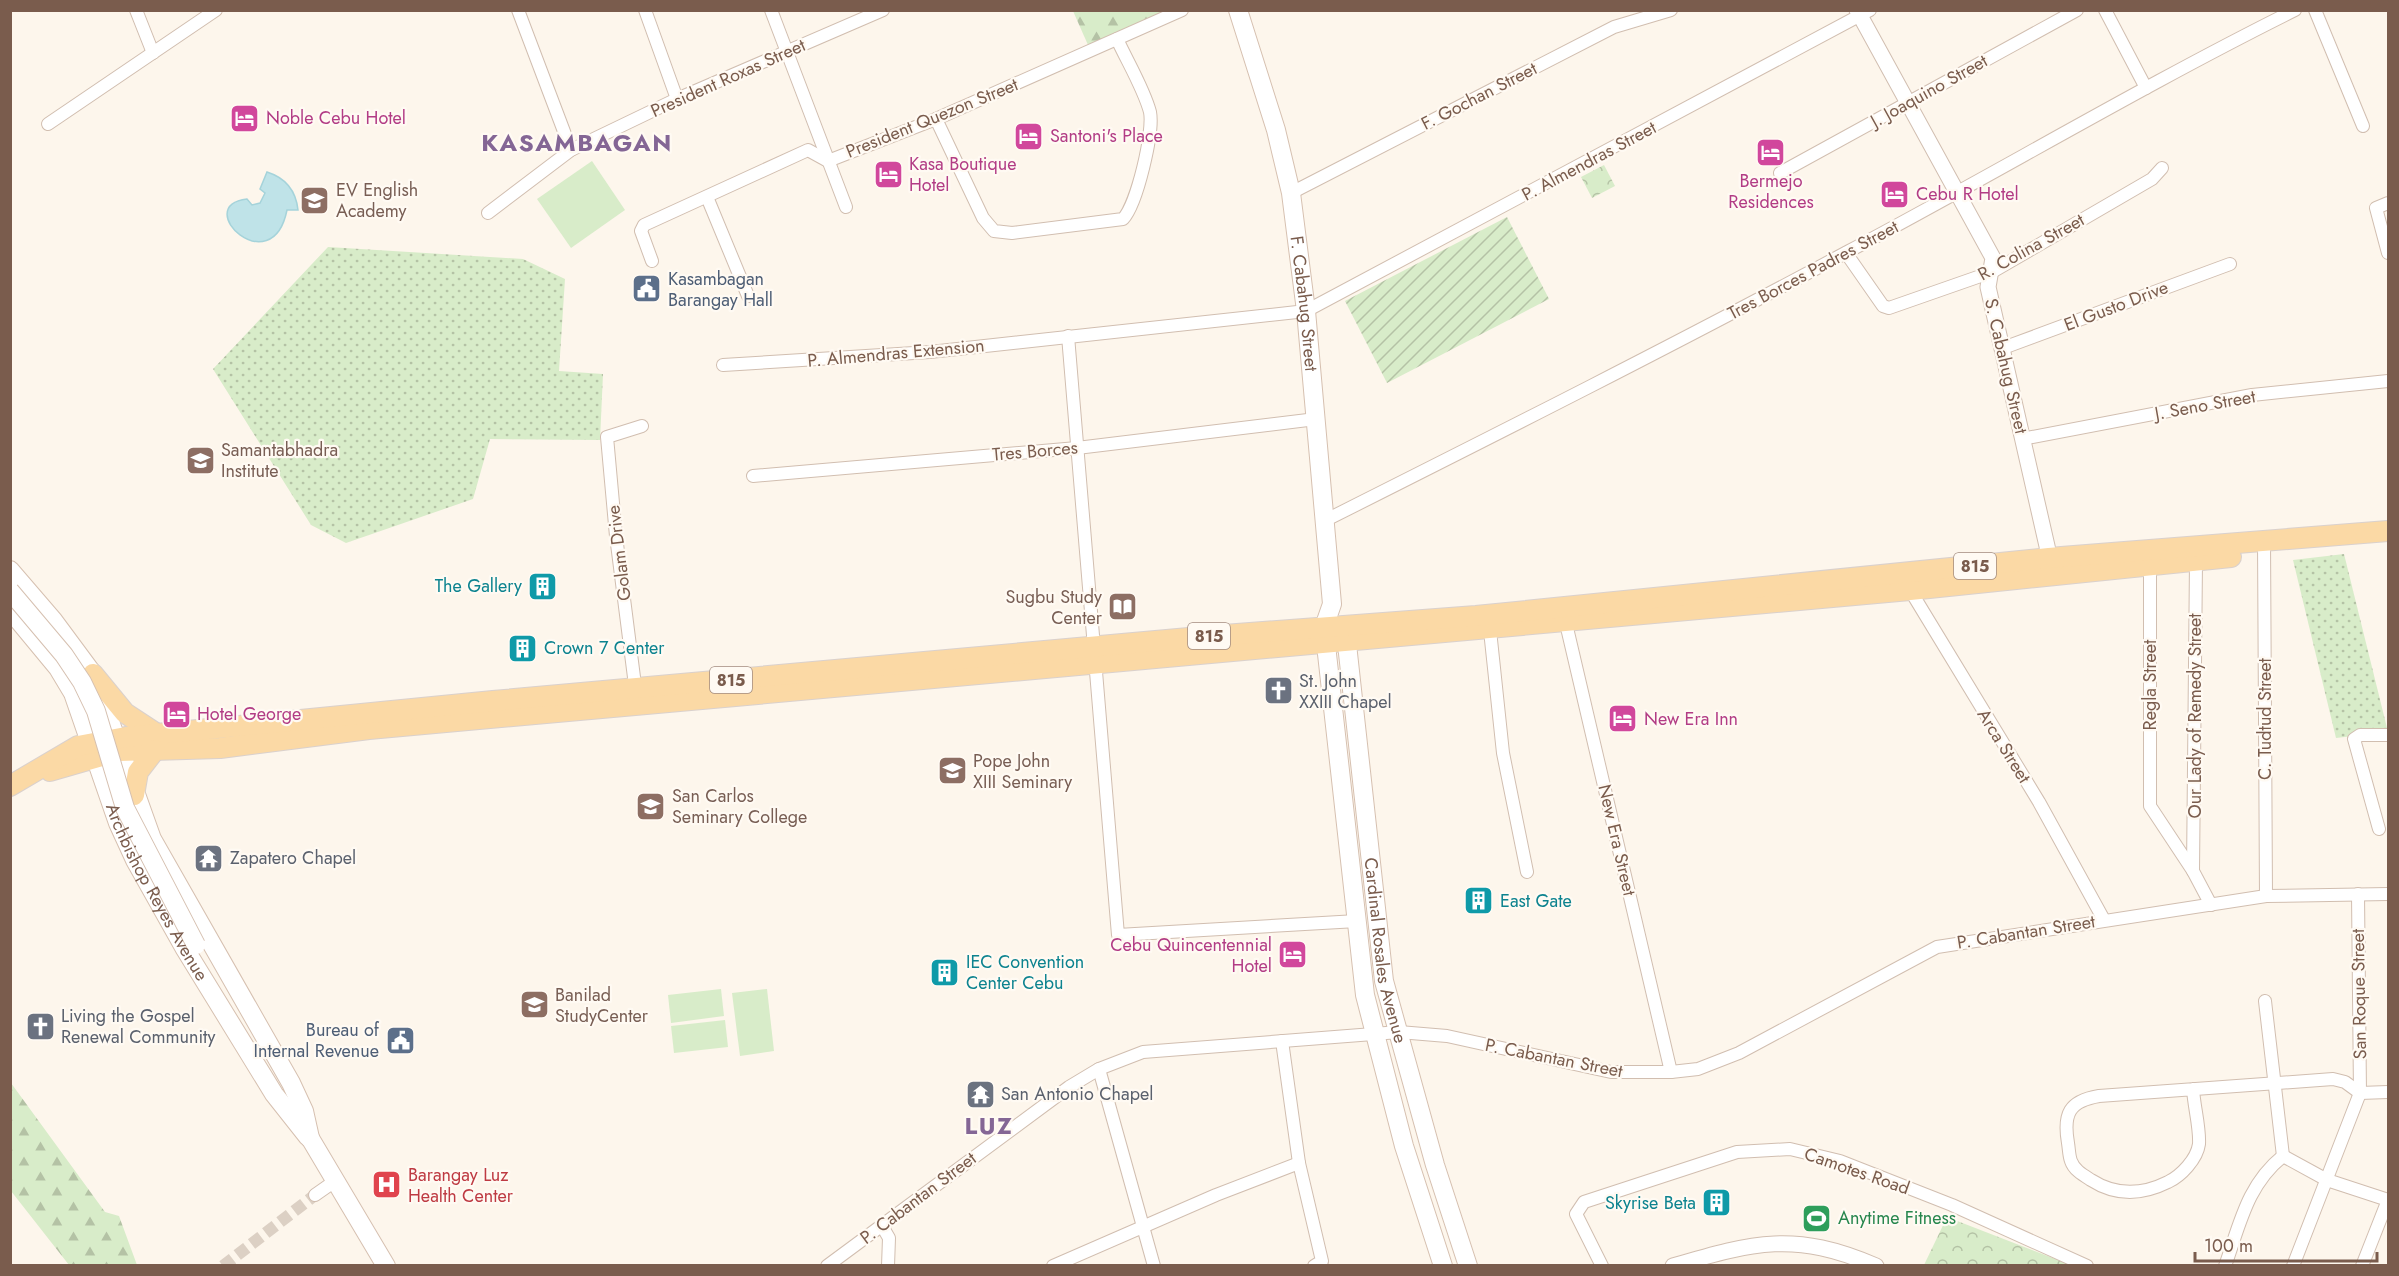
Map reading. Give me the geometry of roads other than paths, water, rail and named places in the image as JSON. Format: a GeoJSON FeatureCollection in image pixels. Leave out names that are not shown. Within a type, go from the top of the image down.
{"type":"FeatureCollection","features":[{"type":"Feature","properties":{"kind":"main road","name":"F. Cabahug Street"},"geometry":{"type":"LineString","coordinates":[[1238,10],[1276,130],[1291,193],[1306,311],[1326,520],[1332,604],[1325,634]]}},
{"type":"Feature","properties":{"kind":"main road","name":"815"},"geometry":{"type":"LineString","coordinates":[[2051,566],[2196,561],[2264,548],[2388,531]]}},
{"type":"Feature","properties":{"kind":"main road","name":"815"},"geometry":{"type":"LineString","coordinates":[[10,786],[92,750],[117,745],[156,742],[220,748],[637,697],[1564,614],[2051,566],[2264,548],[2388,543]]}},
{"type":"Feature","properties":{"kind":"main road","name":"Archbishop Reyes Avenue"},"geometry":{"type":"LineString","coordinates":[[10,570],[53,620],[92,673],[136,800],[169,870],[291,1083],[304,1111],[310,1138]]}},
{"type":"Feature","properties":{"kind":"main road","name":"Archbishop Reyes Avenue"},"geometry":{"type":"LineString","coordinates":[[10,591],[64,655],[82,682],[96,711],[125,807],[196,945],[278,1079],[386,1266]]}},
{"type":"Feature","properties":{"kind":"main road","name":"F. Cabahug Street"},"geometry":{"type":"LineString","coordinates":[[1332,604],[1345,633]]}},
{"type":"Feature","properties":{"kind":"main road","name":"Archbishop Reyes Avenue"},"geometry":{"type":"LineString","coordinates":[[10,610],[67,684],[116,817],[135,860],[185,950],[274,1094],[310,1138]]}},
{"type":"Feature","properties":{"kind":"main road","name":"Cardinal Rosales Avenue"},"geometry":{"type":"LineString","coordinates":[[1345,633],[1384,981],[1435,1165],[1468,1266]]}},
{"type":"Feature","properties":{"kind":"main road","name":"Cardinal Rosales Avenue"},"geometry":{"type":"LineString","coordinates":[[1325,634],[1365,995],[1404,1146],[1443,1266]]}},
{"type":"Feature","properties":{"kind":"main road"},"geometry":{"type":"LineString","coordinates":[[67,684],[83,686],[92,673],[125,713],[156,742],[138,772],[136,800],[122,805],[116,817]]}},
{"type":"Feature","properties":{"kind":"street"},"geometry":{"type":"LineString","coordinates":[[136,10],[153,53]]}},
{"type":"Feature","properties":{"kind":"street"},"geometry":{"type":"LineString","coordinates":[[48,124],[216,10]]}},
{"type":"Feature","properties":{"kind":"street"},"geometry":{"type":"LineString","coordinates":[[518,10],[571,150]]}},
{"type":"Feature","properties":{"kind":"street"},"geometry":{"type":"LineString","coordinates":[[645,10],[677,99]]}},
{"type":"Feature","properties":{"kind":"street"},"geometry":{"type":"LineString","coordinates":[[771,10],[846,207]]}},
{"type":"Feature","properties":{"kind":"street","name":"President Roxas Street"},"geometry":{"type":"LineString","coordinates":[[488,213],[571,150],[677,99],[883,10]]}},
{"type":"Feature","properties":{"kind":"street","name":"President Quezon Street"},"geometry":{"type":"LineString","coordinates":[[652,261],[641,231],[651,222],[808,150],[828,160],[936,119],[1182,10]]}},
{"type":"Feature","properties":{"kind":"street","name":"F. Gochan Street"},"geometry":{"type":"LineString","coordinates":[[1291,193],[1614,27],[1671,10]]}},
{"type":"Feature","properties":{"kind":"street","name":"J. Joaquino Street"},"geometry":{"type":"LineString","coordinates":[[1780,173],[2078,10]]}},
{"type":"Feature","properties":{"kind":"street"},"geometry":{"type":"LineString","coordinates":[[2105,10],[2146,88]]}},
{"type":"Feature","properties":{"kind":"street","name":"Tres Borces Padres Street"},"geometry":{"type":"LineString","coordinates":[[1326,520],[1580,392],[1846,253],[2146,88],[2295,10]]}},
{"type":"Feature","properties":{"kind":"street"},"geometry":{"type":"LineString","coordinates":[[2315,10],[2363,126]]}},
{"type":"Feature","properties":{"kind":"street","name":"S. Cabahug Street"},"geometry":{"type":"LineString","coordinates":[[1862,12],[1907,103],[1959,192],[1993,258],[1988,287],[2051,566]]}},
{"type":"Feature","properties":{"kind":"street","name":"P. Almendras Street"},"geometry":{"type":"LineString","coordinates":[[1306,311],[1862,12]]}},
{"type":"Feature","properties":{"kind":"street"},"geometry":{"type":"LineString","coordinates":[[936,119],[983,218],[994,231],[1012,233],[1124,219],[1131,210],[1137,195],[1150,113],[1117,39]]}},
{"type":"Feature","properties":{"kind":"street","name":"R. Colina Street"},"geometry":{"type":"LineString","coordinates":[[1846,253],[1886,308],[1992,272],[2152,179],[2162,168]]}},
{"type":"Feature","properties":{"kind":"street"},"geometry":{"type":"LineString","coordinates":[[707,197],[748,296]]}},
{"type":"Feature","properties":{"kind":"street"},"geometry":{"type":"LineString","coordinates":[[2388,202],[2376,208],[2388,254]]}},
{"type":"Feature","properties":{"kind":"street","name":"El Gusto Drive"},"geometry":{"type":"LineString","coordinates":[[2003,348],[2230,264]]}},
{"type":"Feature","properties":{"kind":"street","name":"P. Almendras Extension"},"geometry":{"type":"LineString","coordinates":[[723,365],[930,352],[1306,311]]}},
{"type":"Feature","properties":{"kind":"street"},"geometry":{"type":"LineString","coordinates":[[1068,336],[1118,935],[1357,921]]}},
{"type":"Feature","properties":{"kind":"street","name":"J. Seno Street"},"geometry":{"type":"LineString","coordinates":[[2022,439],[2252,395],[2388,381]]}},
{"type":"Feature","properties":{"kind":"street","name":"Tres Borces"},"geometry":{"type":"LineString","coordinates":[[753,476],[1077,448],[1316,419]]}},
{"type":"Feature","properties":{"kind":"street","name":"Golam Drive"},"geometry":{"type":"LineString","coordinates":[[637,697],[616,536],[607,436],[642,426]]}},
{"type":"Feature","properties":{"kind":"street","name":"C. Tudtud Street"},"geometry":{"type":"LineString","coordinates":[[2264,548],[2266,896]]}},
{"type":"Feature","properties":{"kind":"street","name":"Our Lady of Remedy Street"},"geometry":{"type":"LineString","coordinates":[[2193,871],[2196,561]]}},
{"type":"Feature","properties":{"kind":"street","name":"Regla Street"},"geometry":{"type":"LineString","coordinates":[[2150,564],[2150,806],[2193,871]]}},
{"type":"Feature","properties":{"kind":"street","name":"Arca Street"},"geometry":{"type":"LineString","coordinates":[[1905,582],[2039,802],[2104,920]]}},
{"type":"Feature","properties":{"kind":"street","name":"New Era Street"},"geometry":{"type":"LineString","coordinates":[[1564,614],[1671,1072]]}},
{"type":"Feature","properties":{"kind":"street"},"geometry":{"type":"LineString","coordinates":[[1489,620],[1503,753],[1527,872]]}},
{"type":"Feature","properties":{"kind":"street"},"geometry":{"type":"LineString","coordinates":[[2379,829],[2354,739],[2360,735],[2388,735]]}},
{"type":"Feature","properties":{"kind":"street"},"geometry":{"type":"LineString","coordinates":[[2193,871],[2211,905]]}},
{"type":"Feature","properties":{"kind":"street","name":"San Roque Street"},"geometry":{"type":"LineString","coordinates":[[2358,894],[2360,1093]]}},
{"type":"Feature","properties":{"kind":"street","name":"P. Cabantan Street"},"geometry":{"type":"LineString","coordinates":[[827,1266],[1069,1087],[1100,1069],[1143,1052],[1375,1032],[1399,1032],[1447,1036],[1611,1072],[1671,1072],[1698,1069],[1739,1053],[1936,947],[2266,896],[2388,894]]}},
{"type":"Feature","properties":{"kind":"street"},"geometry":{"type":"LineString","coordinates":[[2265,1000],[2283,1156]]}},
{"type":"Feature","properties":{"kind":"street"},"geometry":{"type":"LineString","coordinates":[[1282,1041],[1299,1163],[1322,1261],[1314,1266]]}},
{"type":"Feature","properties":{"kind":"street"},"geometry":{"type":"LineString","coordinates":[[1100,1069],[1154,1266]]}},
{"type":"Feature","properties":{"kind":"street"},"geometry":{"type":"LineString","coordinates":[[2193,1089],[2199,1145],[2191,1162],[2175,1179],[2157,1188],[2116,1192],[2079,1172],[2072,1163],[2064,1124],[2070,1108],[2084,1098],[2193,1089],[2333,1079],[2345,1082],[2360,1093],[2388,1092]]}},
{"type":"Feature","properties":{"kind":"street"},"geometry":{"type":"LineString","coordinates":[[2293,1266],[2360,1093]]}},
{"type":"Feature","properties":{"kind":"street","name":"Camotes Road"},"geometry":{"type":"LineString","coordinates":[[1602,1266],[1576,1214],[1584,1202],[1737,1152],[1790,1149],[1840,1161],[1942,1201],[2087,1266]]}},
{"type":"Feature","properties":{"kind":"street"},"geometry":{"type":"LineString","coordinates":[[2283,1156],[2327,1180],[2388,1200],[2362,1266]]}},
{"type":"Feature","properties":{"kind":"street"},"geometry":{"type":"LineString","coordinates":[[2225,1266],[2256,1184],[2266,1169],[2283,1156]]}},
{"type":"Feature","properties":{"kind":"street"},"geometry":{"type":"LineString","coordinates":[[1053,1266],[1143,1226],[1299,1163]]}},
{"type":"Feature","properties":{"kind":"street"},"geometry":{"type":"LineString","coordinates":[[315,1195],[335,1181]]}},
{"type":"Feature","properties":{"kind":"street"},"geometry":{"type":"LineString","coordinates":[[882,1226],[889,1238],[888,1266]]}},
{"type":"Feature","properties":{"kind":"street"},"geometry":{"type":"LineString","coordinates":[[1673,1266],[1742,1246],[1783,1243],[1833,1249],[1876,1266]]}},
{"type":"Feature","properties":{"kind":"water"},"geometry":{"type":"Polygon","coordinates":[[[267,172],[280,178],[289,186],[298,210],[287,210],[279,231],[266,240],[253,241],[240,235],[231,225],[227,214],[232,205],[247,199],[252,205],[260,203],[265,193],[260,189],[267,172]]]}},
{"type":"Feature","properties":{"kind":"tunnel"},"geometry":{"type":"LineString","coordinates":[[223,1266],[315,1195]]}},
{"type":"Feature","properties":{"kind":"place","name":"Noble Cebu Hotel"},"geometry":{"type":"Point","coordinates":[245,118]}},
{"type":"Feature","properties":{"kind":"place","name":"Santoni's Place"},"geometry":{"type":"Point","coordinates":[1029,136]}},
{"type":"Feature","properties":{"kind":"place","name":"Bermejo Residences"},"geometry":{"type":"Point","coordinates":[1771,152]}},
{"type":"Feature","properties":{"kind":"place","name":"Kasa Boutique Hotel"},"geometry":{"type":"Point","coordinates":[888,174]}},
{"type":"Feature","properties":{"kind":"place","name":"Cebu R Hotel"},"geometry":{"type":"Point","coordinates":[1895,194]}},
{"type":"Feature","properties":{"kind":"place","name":"EV English Academy"},"geometry":{"type":"Point","coordinates":[315,200]}},
{"type":"Feature","properties":{"kind":"place","name":"Kasambagan Barangay Hall"},"geometry":{"type":"Point","coordinates":[647,289]}},
{"type":"Feature","properties":{"kind":"place","name":"Samantabhadra Institute"},"geometry":{"type":"Point","coordinates":[200,460]}},
{"type":"Feature","properties":{"kind":"place","name":"The Gallery"},"geometry":{"type":"Point","coordinates":[543,586]}},
{"type":"Feature","properties":{"kind":"place","name":"Sugbu Study Center"},"geometry":{"type":"Point","coordinates":[1123,607]}},
{"type":"Feature","properties":{"kind":"place","name":"Crown 7 Center"},"geometry":{"type":"Point","coordinates":[523,648]}},
{"type":"Feature","properties":{"kind":"place","name":"St. John XXIII Chapel"},"geometry":{"type":"Point","coordinates":[1278,691]}},
{"type":"Feature","properties":{"kind":"place","name":"Hotel George"},"geometry":{"type":"Point","coordinates":[176,714]}},
{"type":"Feature","properties":{"kind":"place","name":"New Era Inn"},"geometry":{"type":"Point","coordinates":[1623,719]}},
{"type":"Feature","properties":{"kind":"place","name":"Pope John XIII Seminary"},"geometry":{"type":"Point","coordinates":[952,771]}},
{"type":"Feature","properties":{"kind":"place","name":"San Carlos Seminary College"},"geometry":{"type":"Point","coordinates":[651,806]}},
{"type":"Feature","properties":{"kind":"place","name":"Zapatero Chapel"},"geometry":{"type":"Point","coordinates":[209,858]}},
{"type":"Feature","properties":{"kind":"place","name":"East Gate"},"geometry":{"type":"Point","coordinates":[1479,901]}},
{"type":"Feature","properties":{"kind":"place","name":"Cebu Quincentennial Hotel"},"geometry":{"type":"Point","coordinates":[1293,955]}},
{"type":"Feature","properties":{"kind":"place","name":"IEC Convention Center Cebu"},"geometry":{"type":"Point","coordinates":[945,972]}},
{"type":"Feature","properties":{"kind":"place","name":"Banilad StudyCenter"},"geometry":{"type":"Point","coordinates":[534,1005]}},
{"type":"Feature","properties":{"kind":"place","name":"Living the Gospel Renewal Community"},"geometry":{"type":"Point","coordinates":[40,1026]}},
{"type":"Feature","properties":{"kind":"place","name":"Bureau of Internal Revenue"},"geometry":{"type":"Point","coordinates":[400,1040]}},
{"type":"Feature","properties":{"kind":"place","name":"San Antonio Chapel"},"geometry":{"type":"Point","coordinates":[980,1094]}},
{"type":"Feature","properties":{"kind":"place","name":"Barangay Luz Health Center"},"geometry":{"type":"Point","coordinates":[387,1185]}},
{"type":"Feature","properties":{"kind":"place","name":"Skyrise Beta"},"geometry":{"type":"Point","coordinates":[1717,1203]}},
{"type":"Feature","properties":{"kind":"place","name":"Anytime Fitness"},"geometry":{"type":"Point","coordinates":[1817,1218]}},
{"type":"Feature","properties":{"kind":"district","name":"KASAMBAGAN"},"geometry":{"type":"Point","coordinates":[577,143]}},
{"type":"Feature","properties":{"kind":"district","name":"LUZ"},"geometry":{"type":"Point","coordinates":[989,1126]}}]}
